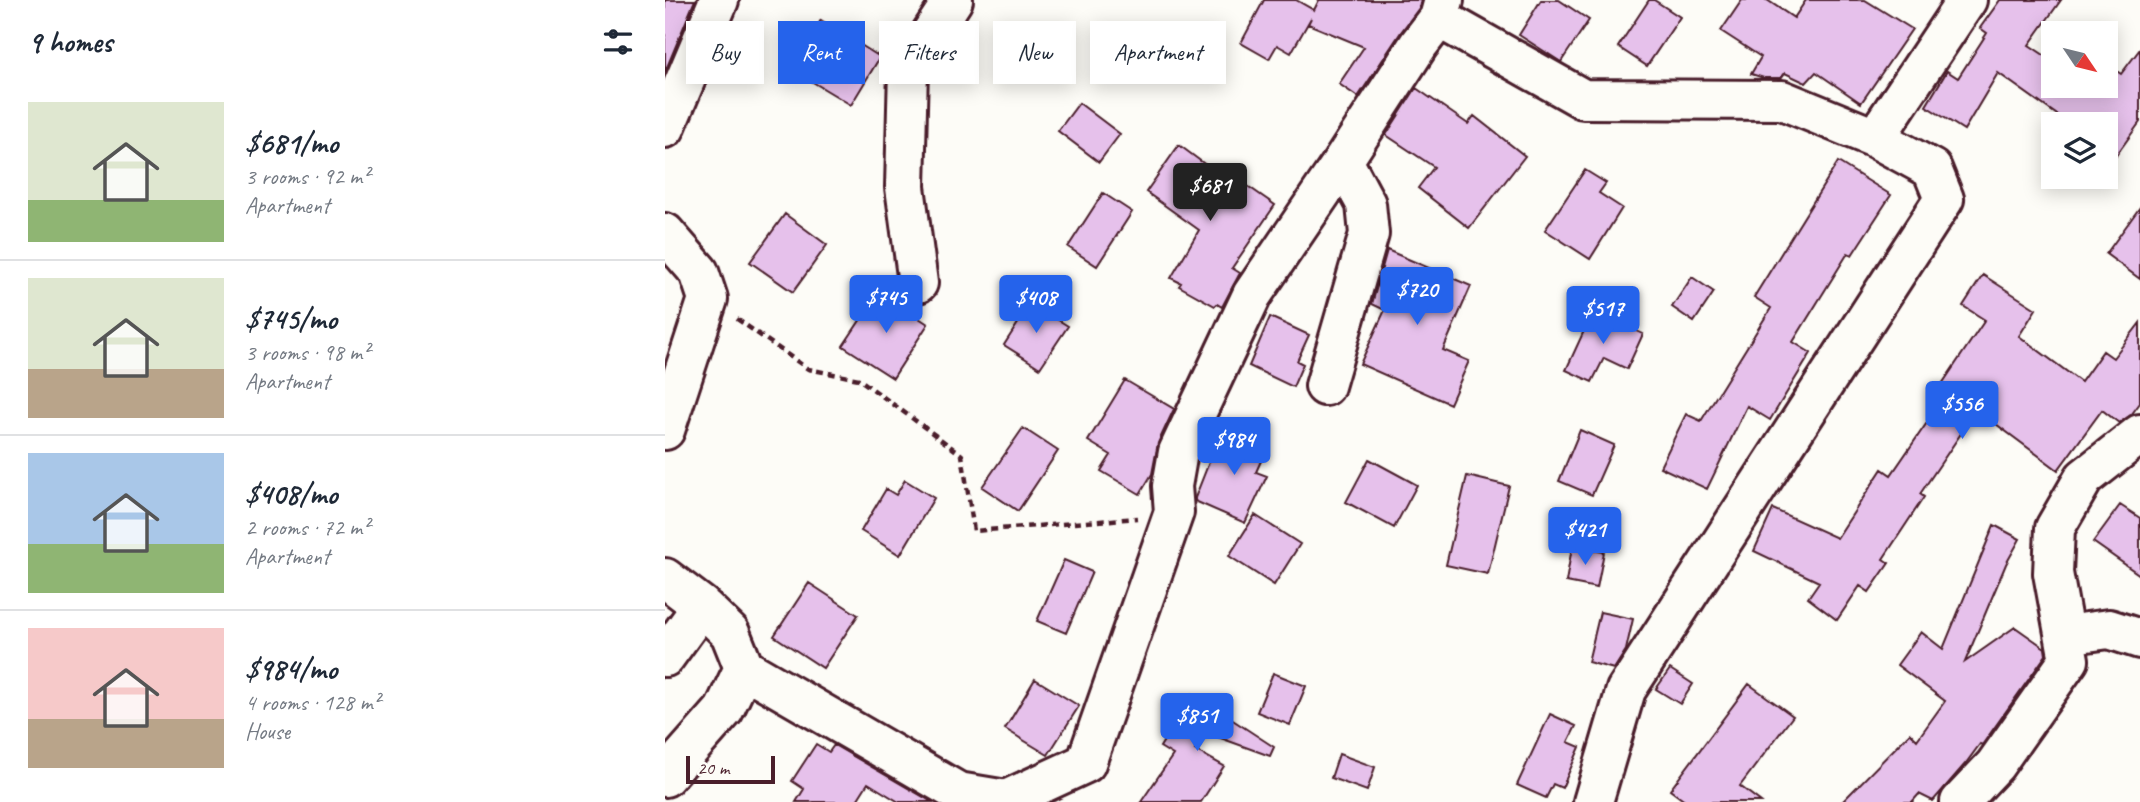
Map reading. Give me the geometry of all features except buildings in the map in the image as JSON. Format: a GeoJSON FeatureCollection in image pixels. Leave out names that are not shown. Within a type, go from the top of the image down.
{"type":"FeatureCollection","features":[{"type":"Feature","properties":{"kind":"street"},"geometry":{"type":"LineString","coordinates":[[665,128],[719,0]]}},
{"type":"Feature","properties":{"kind":"street"},"geometry":{"type":"LineString","coordinates":[[918,282],[905,187],[908,69],[953,0]]}},
{"type":"Feature","properties":{"kind":"street"},"geometry":{"type":"LineString","coordinates":[[1875,138],[1967,0]]}},
{"type":"Feature","properties":{"kind":"street"},"geometry":{"type":"LineString","coordinates":[[665,578],[702,606],[730,633],[744,668],[957,797],[1006,800],[1086,763],[1174,512],[1172,486],[1178,452],[1252,295],[1441,9],[1583,100],[1782,100],[1875,138],[1932,169],[1944,199],[1626,690],[1594,802]]}},
{"type":"Feature","properties":{"kind":"street"},"geometry":{"type":"LineString","coordinates":[[1325,386],[1369,234],[1366,204],[1343,161]]}},
{"type":"Feature","properties":{"kind":"street"},"geometry":{"type":"LineString","coordinates":[[665,233],[699,272],[708,299],[665,430]]}},
{"type":"Feature","properties":{"kind":"street"},"geometry":{"type":"LineString","coordinates":[[1960,802],[1995,765],[2069,660],[2053,573],[2055,528],[2084,478],[2140,434]]}},
{"type":"Feature","properties":{"kind":"street"},"geometry":{"type":"LineString","coordinates":[[665,657],[702,606]]}},
{"type":"Feature","properties":{"kind":"street"},"geometry":{"type":"LineString","coordinates":[[2065,635],[2109,629],[2140,639]]}},
{"type":"Feature","properties":{"kind":"street"},"geometry":{"type":"LineString","coordinates":[[665,777],[724,710],[744,668]]}},
{"type":"Feature","properties":{"kind":"path"},"geometry":{"type":"LineString","coordinates":[[708,299],[808,369],[859,379],[962,455],[974,531],[1140,517],[1172,486]]}}]}
